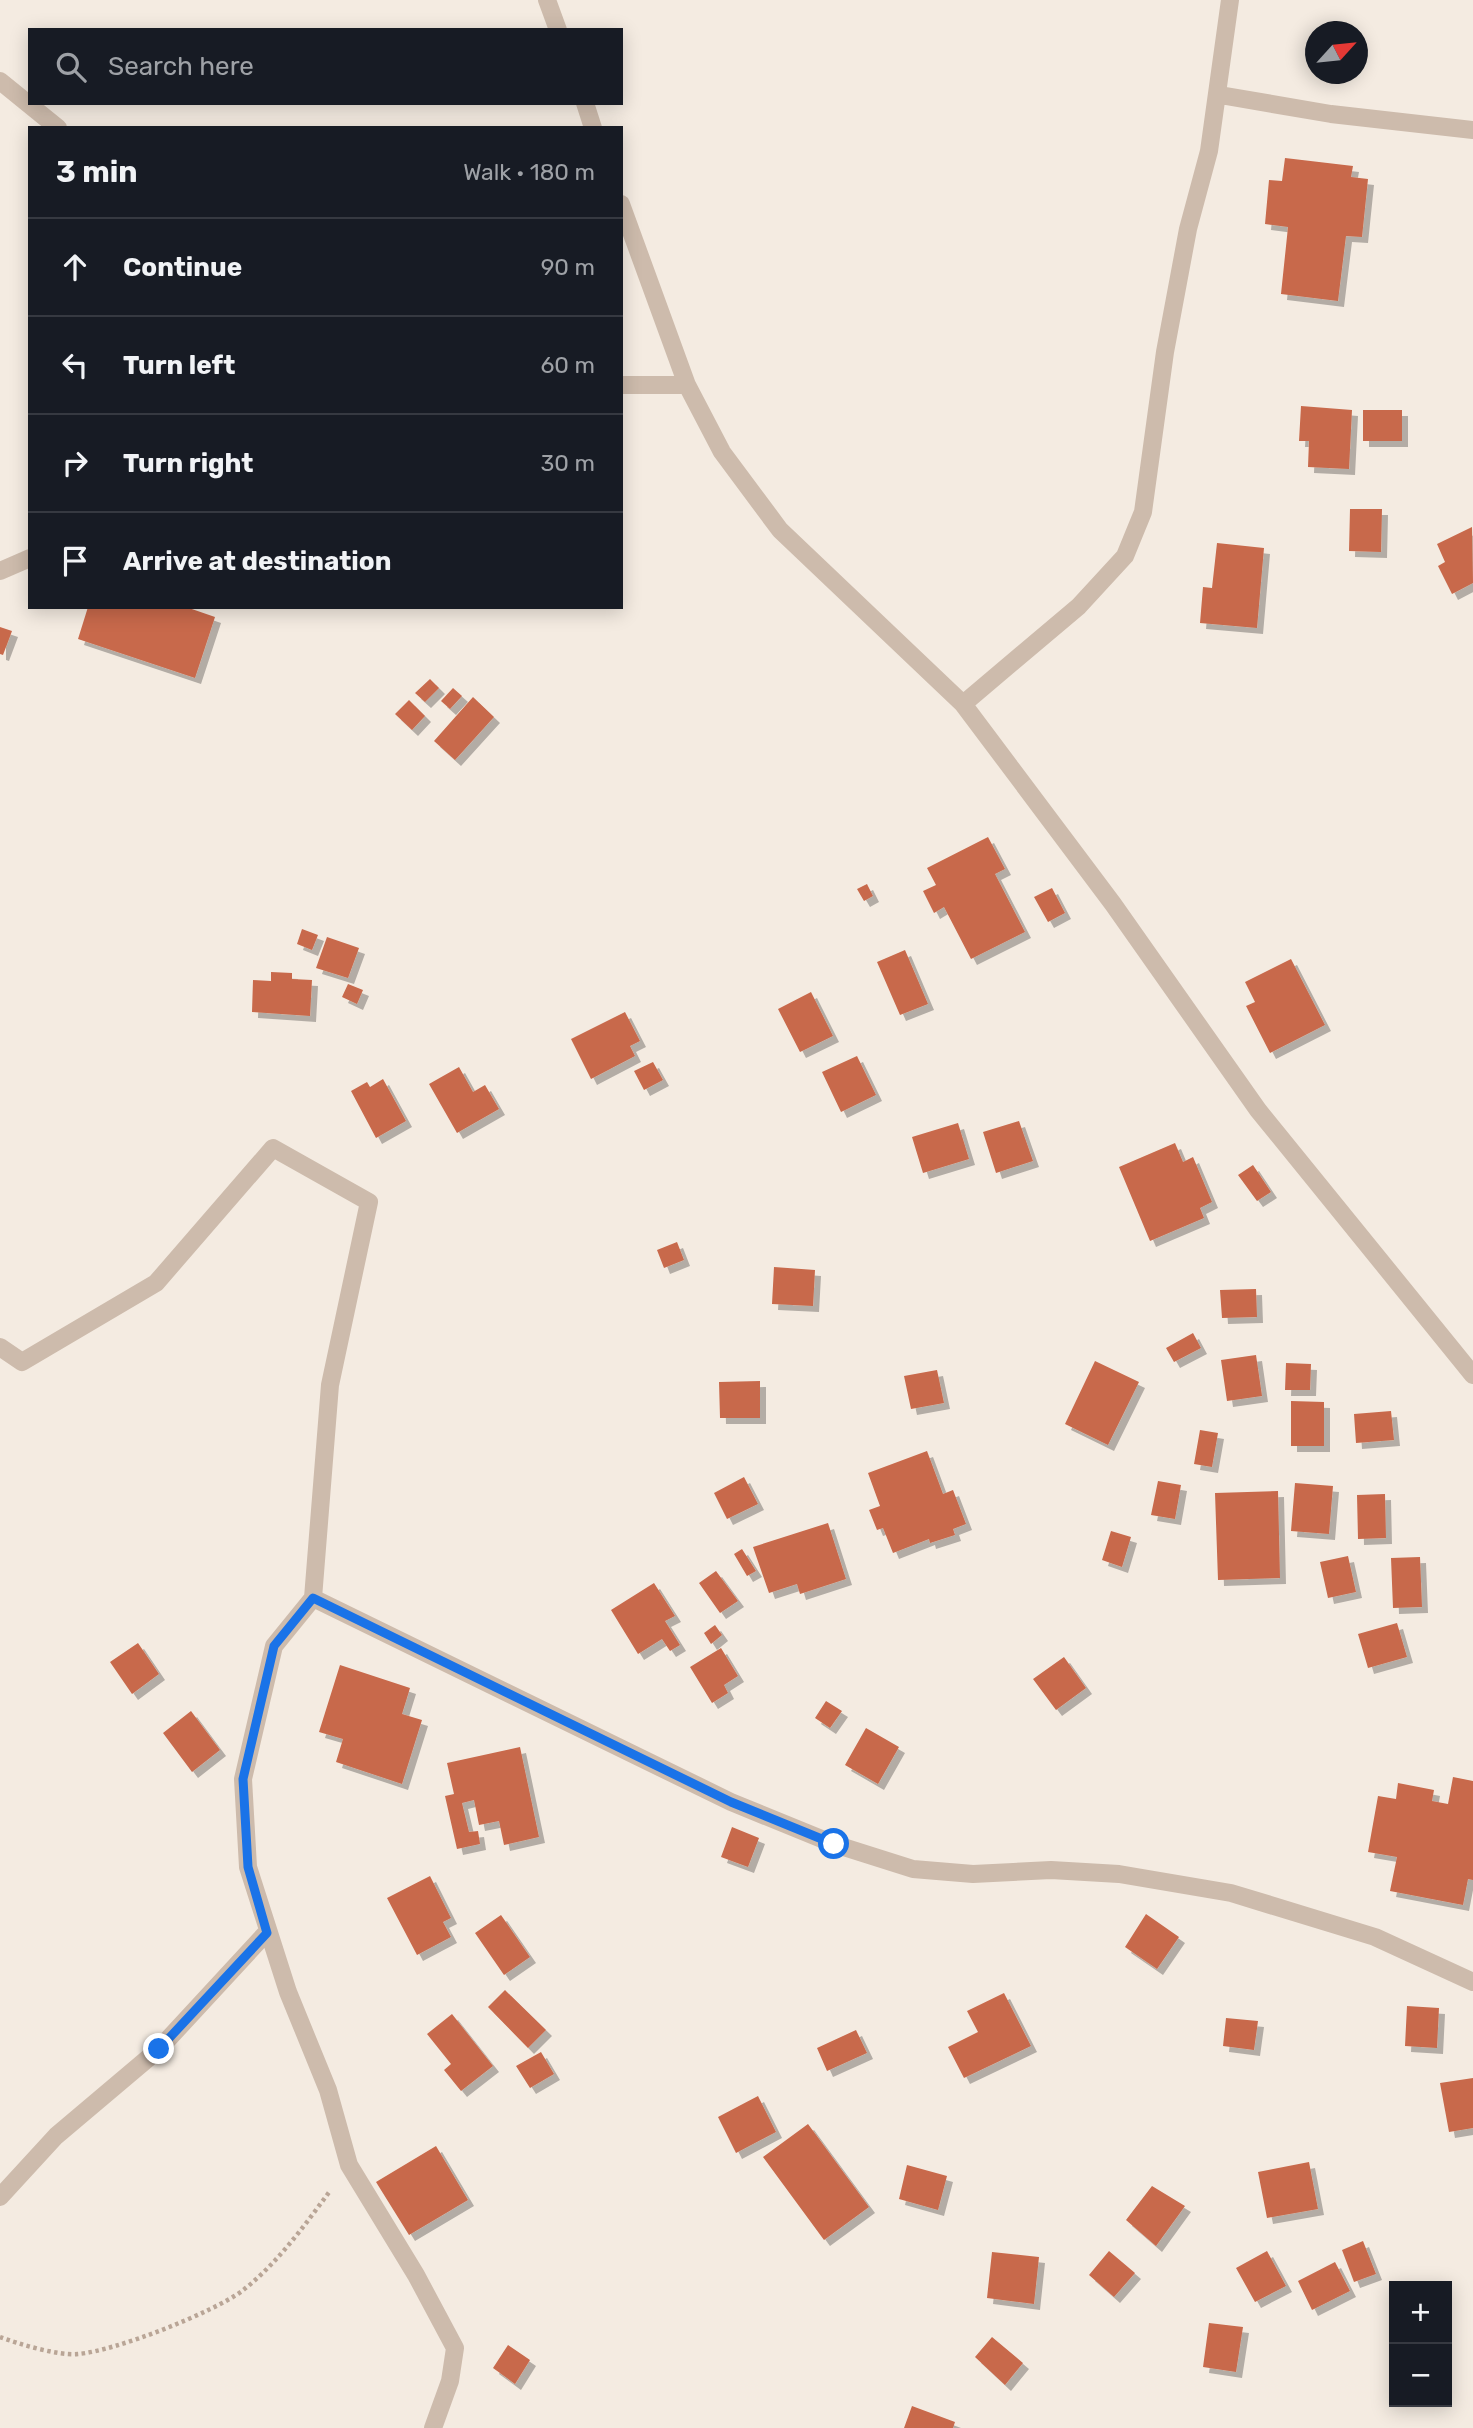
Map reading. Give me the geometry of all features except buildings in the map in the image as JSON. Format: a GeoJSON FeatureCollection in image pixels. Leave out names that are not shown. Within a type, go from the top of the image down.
{"type":"FeatureCollection","features":[{"type":"Feature","properties":{"kind":"street"},"geometry":{"type":"LineString","coordinates":[[547,0],[557,28]]}},
{"type":"Feature","properties":{"kind":"street"},"geometry":{"type":"LineString","coordinates":[[963,704],[1079,606],[1125,556],[1143,512],[1165,352],[1188,229],[1209,151],[1220,95],[1230,0]]}},
{"type":"Feature","properties":{"kind":"street"},"geometry":{"type":"LineString","coordinates":[[0,80],[28,103]]}},
{"type":"Feature","properties":{"kind":"street"},"geometry":{"type":"LineString","coordinates":[[1220,95],[1331,114],[1473,130]]}},
{"type":"Feature","properties":{"kind":"street"},"geometry":{"type":"LineString","coordinates":[[30,105],[56,126]]}},
{"type":"Feature","properties":{"kind":"street"},"geometry":{"type":"LineString","coordinates":[[585,105],[592,126]]}},
{"type":"Feature","properties":{"kind":"street"},"geometry":{"type":"LineString","coordinates":[[623,209],[687,385],[722,452],[780,530],[963,704],[1113,904],[1258,1110],[1473,1376]]}},
{"type":"Feature","properties":{"kind":"street"},"geometry":{"type":"LineString","coordinates":[[623,385],[687,385]]}},
{"type":"Feature","properties":{"kind":"street"},"geometry":{"type":"LineString","coordinates":[[0,571],[28,559]]}},
{"type":"Feature","properties":{"kind":"street"},"geometry":{"type":"LineString","coordinates":[[0,1347],[22,1362],[156,1283],[273,1147],[369,1202],[330,1385],[313,1598],[274,1646],[243,1779],[248,1867],[267,1933],[328,2090],[349,2165],[416,2275],[455,2348],[450,2381],[433,2428]]}},
{"type":"Feature","properties":{"kind":"street"},"geometry":{"type":"LineString","coordinates":[[313,1598],[731,1802],[834,1844],[913,1870],[974,1874],[1051,1870],[1105,1873],[1231,1893],[1375,1937],[1473,1982]]}},
{"type":"Feature","properties":{"kind":"street"},"geometry":{"type":"LineString","coordinates":[[0,2197],[56,2136],[159,2049],[267,1933]]}},
{"type":"Feature","properties":{"kind":"path"},"geometry":{"type":"LineString","coordinates":[[0,2337],[76,2355],[123,2345],[201,2312],[241,2291],[295,2239],[349,2165]]}},
{"type":"Feature","properties":{"kind":"route"},"geometry":{"type":"LineString","coordinates":[[159,2049],[267,1933],[248,1867],[243,1779],[274,1646],[313,1598],[363,1620],[731,1802],[834,1844]]}}]}
